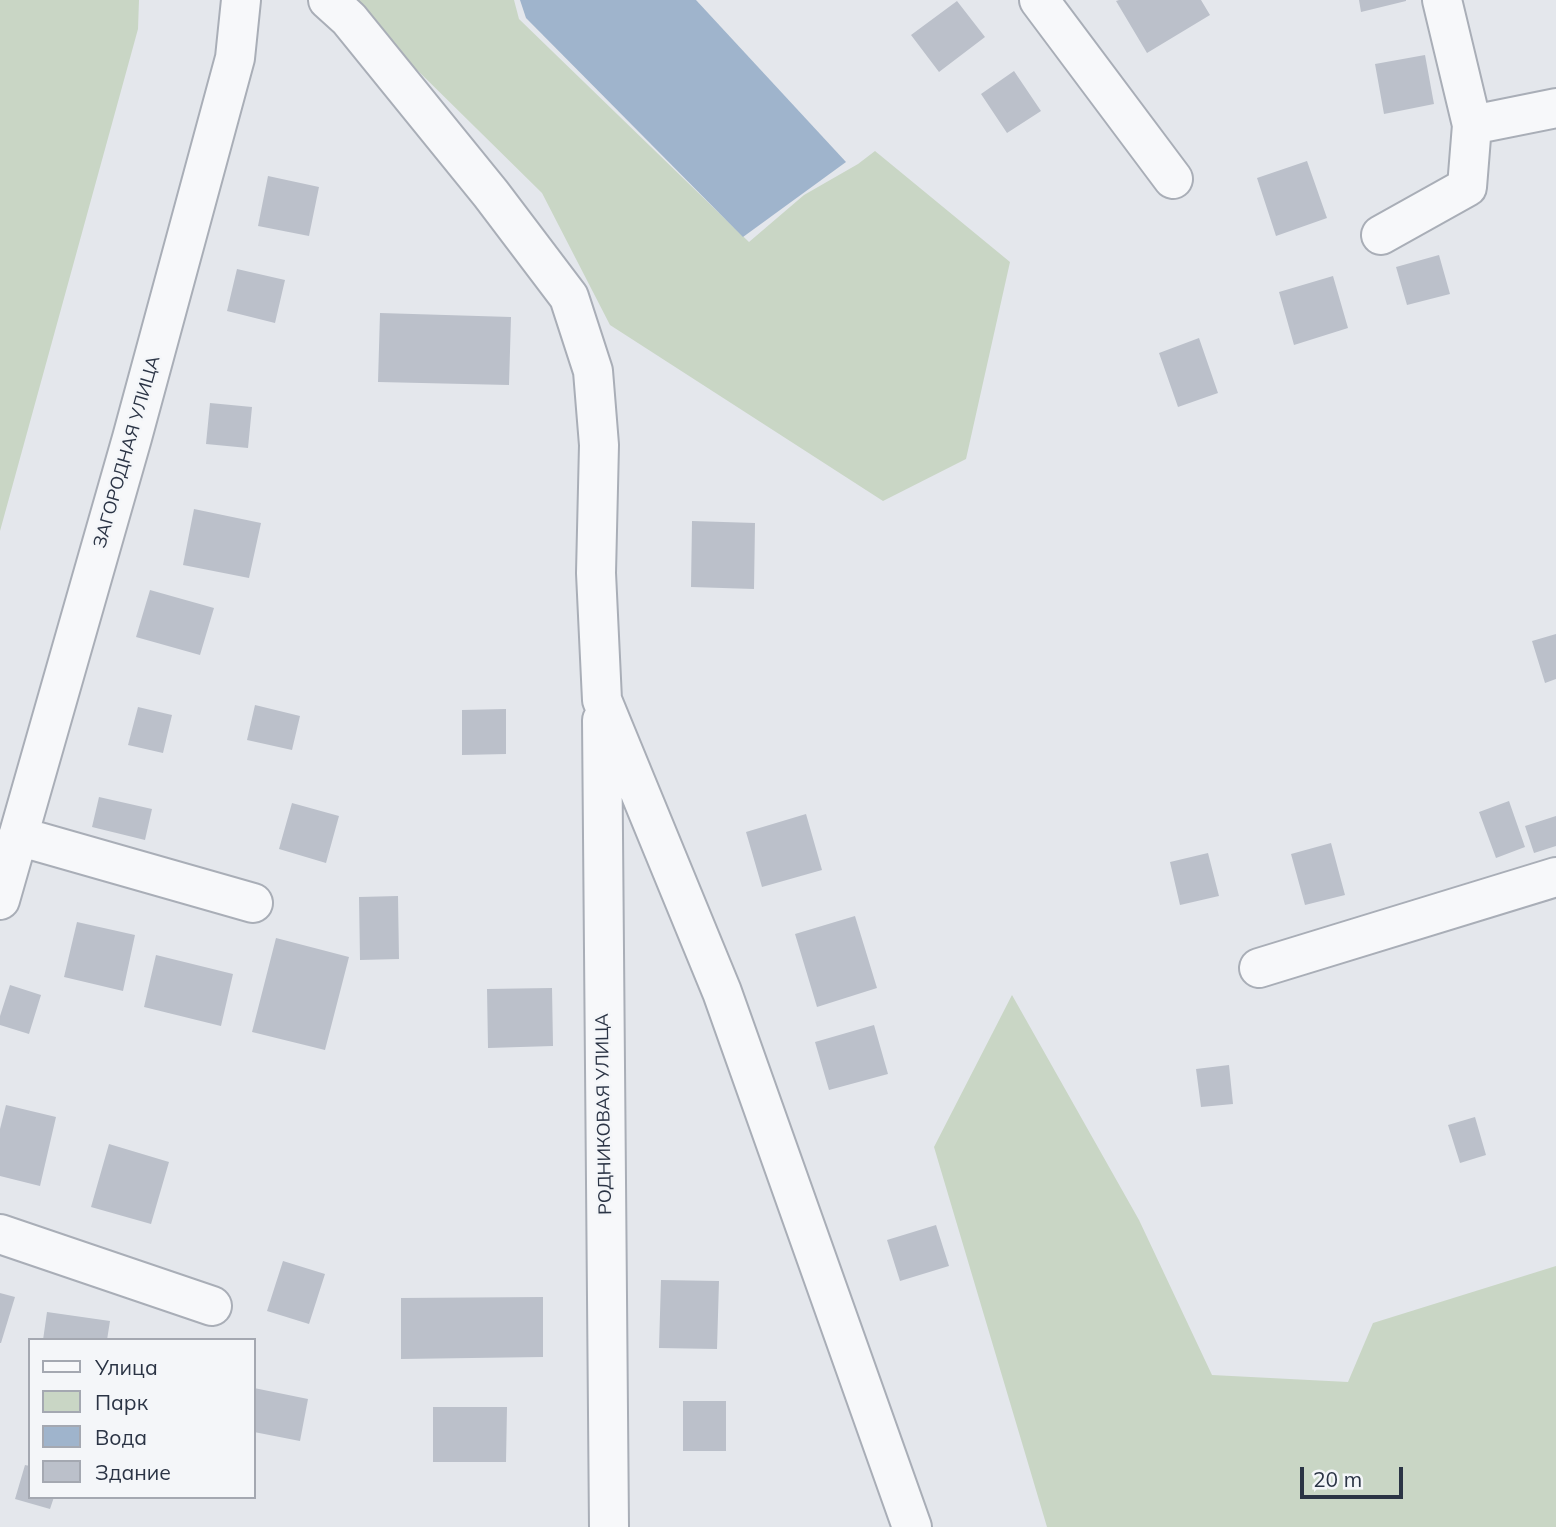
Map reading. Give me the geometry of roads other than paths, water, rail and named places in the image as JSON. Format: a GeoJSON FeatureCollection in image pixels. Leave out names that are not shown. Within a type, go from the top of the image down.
{"type":"FeatureCollection","features":[{"type":"Feature","properties":{"kind":"street","name":"ЗАГОРОДНАЯ УЛИЦА"},"geometry":{"type":"LineString","coordinates":[[0,901],[132,438],[235,58],[241,0]]}},
{"type":"Feature","properties":{"kind":"street","name":"РОДНИКОВАЯ УЛИЦА"},"geometry":{"type":"LineString","coordinates":[[328,0],[349,19],[491,194],[569,297],[593,371],[598,445],[596,573],[602,700],[609,1527]]}},
{"type":"Feature","properties":{"kind":"street"},"geometry":{"type":"LineString","coordinates":[[1039,0],[1173,179]]}},
{"type":"Feature","properties":{"kind":"street"},"geometry":{"type":"LineString","coordinates":[[1381,235],[1467,187],[1472,125],[1442,0]]}},
{"type":"Feature","properties":{"kind":"street"},"geometry":{"type":"LineString","coordinates":[[1472,125],[1556,108]]}},
{"type":"Feature","properties":{"kind":"street"},"geometry":{"type":"LineString","coordinates":[[602,700],[722,992],[912,1527]]}},
{"type":"Feature","properties":{"kind":"street"},"geometry":{"type":"LineString","coordinates":[[18,836],[253,903]]}},
{"type":"Feature","properties":{"kind":"street"},"geometry":{"type":"LineString","coordinates":[[1259,968],[1556,877]]}},
{"type":"Feature","properties":{"kind":"street"},"geometry":{"type":"LineString","coordinates":[[0,1234],[212,1306]]}},
{"type":"Feature","properties":{"kind":"water"},"geometry":{"type":"Polygon","coordinates":[[[520,0],[696,0],[846,162],[743,237],[526,18],[520,0]]]}}]}
